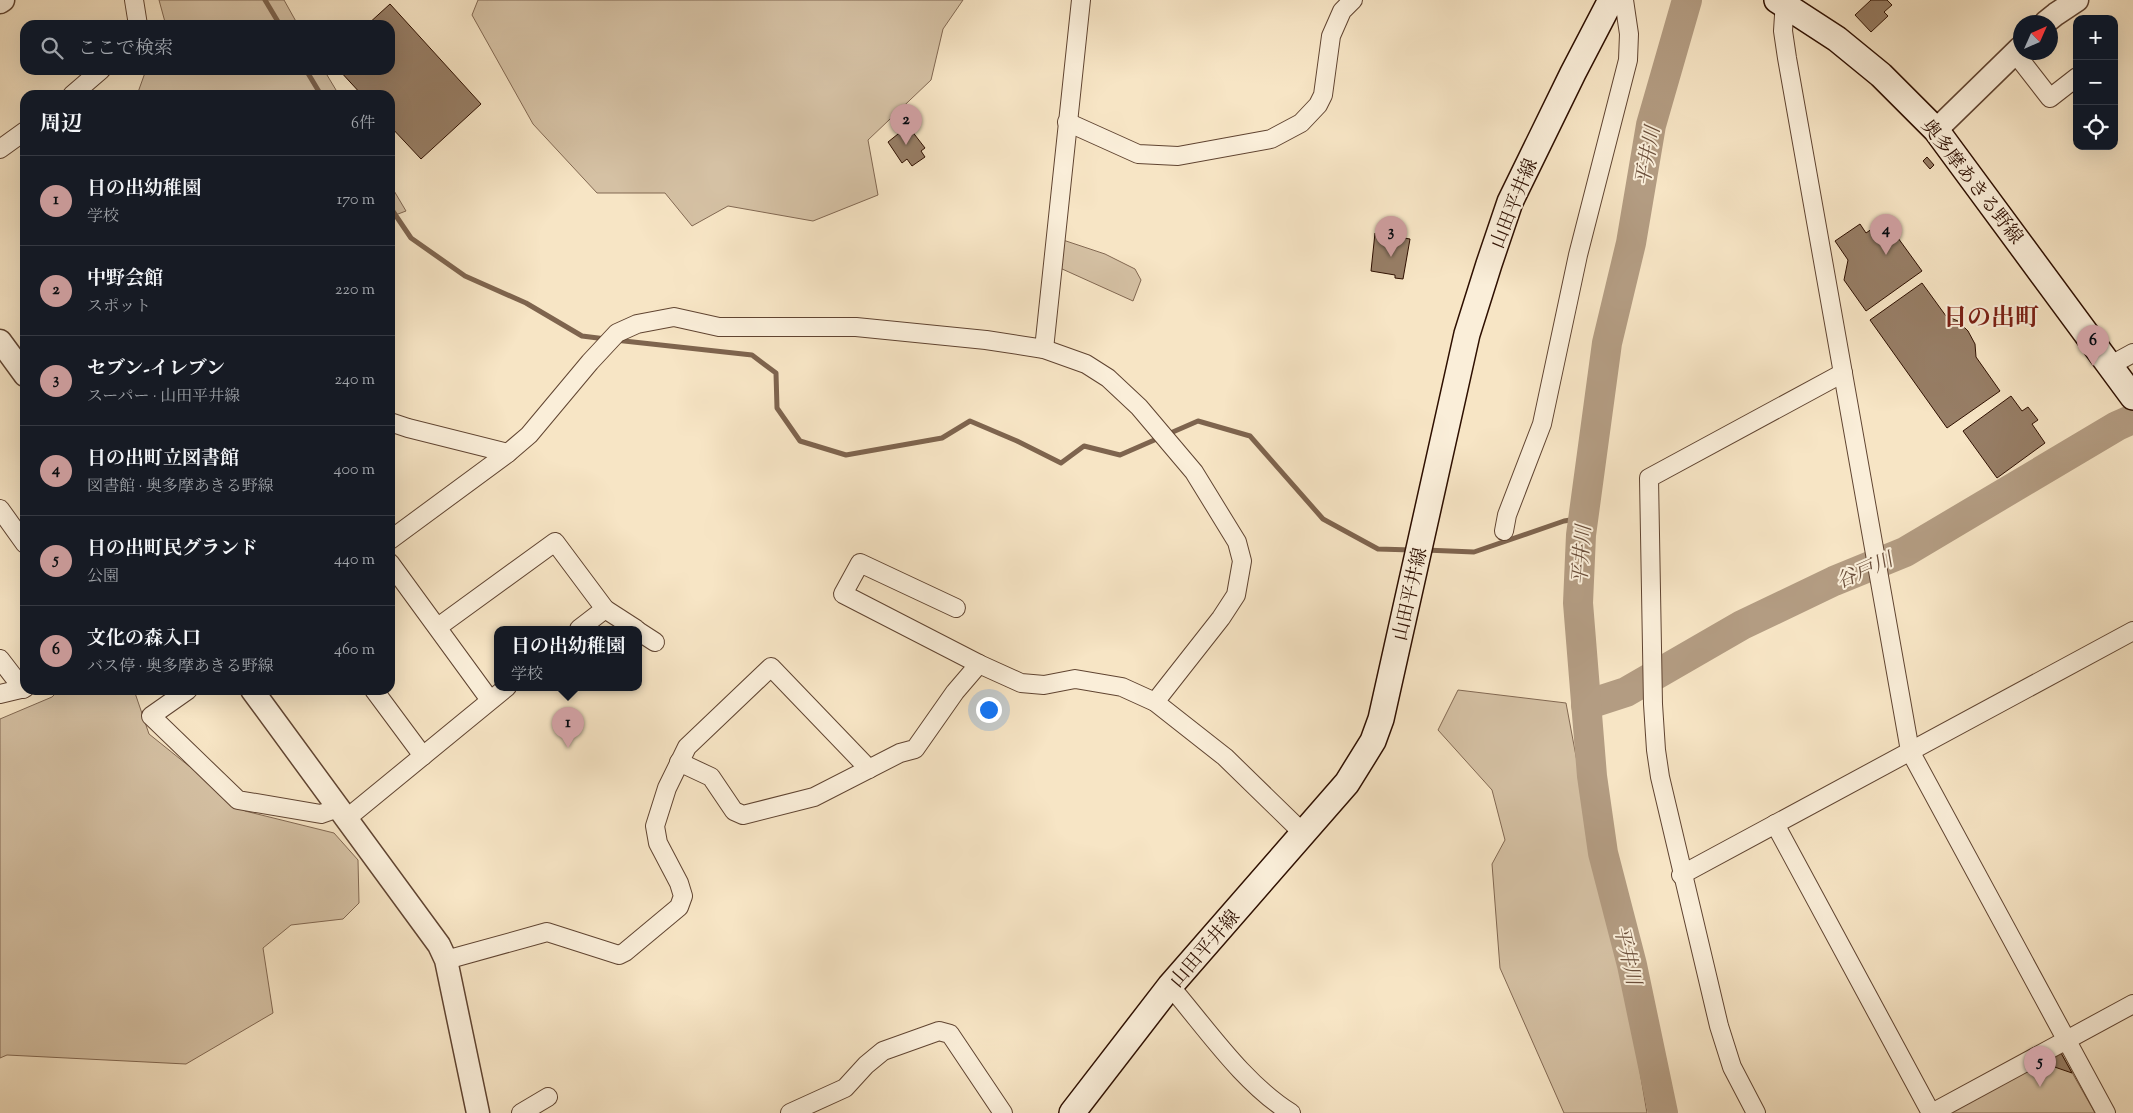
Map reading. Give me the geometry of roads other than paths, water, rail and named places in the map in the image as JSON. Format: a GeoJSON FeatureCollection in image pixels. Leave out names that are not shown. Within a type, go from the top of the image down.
{"type":"FeatureCollection","features":[{"type":"Feature","properties":{"kind":"main road","name":"山田平井線"},"geometry":{"type":"LineString","coordinates":[[1072,1113],[1170,986],[1347,783],[1373,741],[1381,718],[1467,334],[1489,264],[1510,202],[1611,0]]}},
{"type":"Feature","properties":{"kind":"main road","name":"奥多摩あきる野線"},"geometry":{"type":"LineString","coordinates":[[1782,1],[1837,39],[1881,75],[1936,130],[2133,397]]}},
{"type":"Feature","properties":{"kind":"street"},"geometry":{"type":"LineString","coordinates":[[134,0],[137,20]]}},
{"type":"Feature","properties":{"kind":"street"},"geometry":{"type":"LineString","coordinates":[[1044,349],[1081,0]]}},
{"type":"Feature","properties":{"kind":"street"},"geometry":{"type":"LineString","coordinates":[[1067,122],[1138,154],[1178,156],[1271,139],[1302,123],[1318,105],[1323,95],[1331,36],[1342,11],[1353,0]]}},
{"type":"Feature","properties":{"kind":"street"},"geometry":{"type":"LineString","coordinates":[[1505,526],[1507,515],[1542,424],[1578,255],[1628,60],[1628,34],[1624,0]]}},
{"type":"Feature","properties":{"kind":"street"},"geometry":{"type":"LineString","coordinates":[[2055,15],[2077,0]]}},
{"type":"Feature","properties":{"kind":"street"},"geometry":{"type":"LineString","coordinates":[[1782,1],[1783,31],[1787,58],[1910,751],[2106,1113]]}},
{"type":"Feature","properties":{"kind":"street"},"geometry":{"type":"LineString","coordinates":[[1936,130],[2013,55]]}},
{"type":"Feature","properties":{"kind":"street"},"geometry":{"type":"LineString","coordinates":[[2025,60],[2050,98],[2073,80]]}},
{"type":"Feature","properties":{"kind":"street"},"geometry":{"type":"LineString","coordinates":[[78,90],[95,75]]}},
{"type":"Feature","properties":{"kind":"street"},"geometry":{"type":"LineString","coordinates":[[0,149],[20,135]]}},
{"type":"Feature","properties":{"kind":"street"},"geometry":{"type":"LineString","coordinates":[[395,536],[508,453],[528,435],[617,333],[637,324],[674,318],[719,327],[856,327],[986,340],[1044,349],[1086,364],[1108,378],[1153,423],[1194,472],[1237,542],[1242,561],[1236,595],[1221,618],[1155,702]]}},
{"type":"Feature","properties":{"kind":"street"},"geometry":{"type":"LineString","coordinates":[[1,344],[20,369]]}},
{"type":"Feature","properties":{"kind":"street"},"geometry":{"type":"LineString","coordinates":[[2111,366],[2133,353]]}},
{"type":"Feature","properties":{"kind":"street"},"geometry":{"type":"LineString","coordinates":[[1756,1113],[1732,1067],[1711,994],[1660,777],[1656,750],[1649,549],[1650,478],[1843,373]]}},
{"type":"Feature","properties":{"kind":"street"},"geometry":{"type":"LineString","coordinates":[[395,424],[508,453]]}},
{"type":"Feature","properties":{"kind":"street"},"geometry":{"type":"LineString","coordinates":[[0,509],[20,537]]}},
{"type":"Feature","properties":{"kind":"street"},"geometry":{"type":"LineString","coordinates":[[438,627],[555,542],[605,609],[631,626]]}},
{"type":"Feature","properties":{"kind":"street"},"geometry":{"type":"LineString","coordinates":[[956,608],[860,563],[843,594],[979,664],[1021,683],[1044,685],[1075,679],[1122,687],[1155,702],[1225,757],[1304,834]]}},
{"type":"Feature","properties":{"kind":"street"},"geometry":{"type":"LineString","coordinates":[[395,571],[490,700]]}},
{"type":"Feature","properties":{"kind":"street"},"geometry":{"type":"LineString","coordinates":[[583,626],[605,609]]}},
{"type":"Feature","properties":{"kind":"street"},"geometry":{"type":"LineString","coordinates":[[1682,875],[2133,631]]}},
{"type":"Feature","properties":{"kind":"street"},"geometry":{"type":"LineString","coordinates":[[642,633],[655,642]]}},
{"type":"Feature","properties":{"kind":"street"},"geometry":{"type":"LineString","coordinates":[[0,659],[20,684]]}},
{"type":"Feature","properties":{"kind":"street"},"geometry":{"type":"LineString","coordinates":[[679,762],[711,777],[734,811],[743,815],[814,797],[900,753],[915,748],[955,692],[979,664]]}},
{"type":"Feature","properties":{"kind":"street"},"geometry":{"type":"LineString","coordinates":[[446,960],[547,932],[619,955],[679,907],[683,896],[679,883],[658,843],[655,826],[667,788],[687,747],[772,667],[869,769]]}},
{"type":"Feature","properties":{"kind":"street"},"geometry":{"type":"LineString","coordinates":[[0,694],[20,690]]}},
{"type":"Feature","properties":{"kind":"street"},"geometry":{"type":"LineString","coordinates":[[181,695],[151,716],[238,800],[321,814],[342,814],[423,756],[502,691]]}},
{"type":"Feature","properties":{"kind":"street"},"geometry":{"type":"LineString","coordinates":[[256,695],[425,924],[446,960],[478,1113]]}},
{"type":"Feature","properties":{"kind":"street"},"geometry":{"type":"LineString","coordinates":[[378,695],[423,756]]}},
{"type":"Feature","properties":{"kind":"street"},"geometry":{"type":"LineString","coordinates":[[1775,824],[1932,1113],[2133,1004]]}},
{"type":"Feature","properties":{"kind":"street"},"geometry":{"type":"LineString","coordinates":[[1170,986],[1248,1078],[1275,1103],[1291,1113]]}},
{"type":"Feature","properties":{"kind":"street"},"geometry":{"type":"LineString","coordinates":[[790,1113],[844,1088],[866,1065],[883,1051],[939,1031],[950,1034],[1003,1113]]}},
{"type":"Feature","properties":{"kind":"street"},"geometry":{"type":"LineString","coordinates":[[521,1113],[548,1097]]}},
{"type":"Feature","properties":{"kind":"waterway"},"geometry":{"type":"LineString","coordinates":[[265,0],[277,20]]}},
{"type":"Feature","properties":{"kind":"waterway","name":"平井川"},"geometry":{"type":"LineString","coordinates":[[1663,1113],[1632,965],[1603,853],[1592,776],[1578,603],[1581,535],[1607,343],[1631,243],[1651,125],[1687,0]]}},
{"type":"Feature","properties":{"kind":"waterway"},"geometry":{"type":"LineString","coordinates":[[309,75],[318,90]]}},
{"type":"Feature","properties":{"kind":"waterway"},"geometry":{"type":"LineString","coordinates":[[395,214],[411,238],[465,276],[526,303],[582,336],[606,339]]}},
{"type":"Feature","properties":{"kind":"waterway"},"geometry":{"type":"LineString","coordinates":[[615,340],[752,355],[776,373],[777,408],[800,441],[846,455],[942,438],[970,421],[1017,441],[1061,463],[1084,446],[1120,455],[1198,421],[1250,436],[1323,519],[1378,549],[1412,550]]}},
{"type":"Feature","properties":{"kind":"waterway","name":"谷戸川"},"geometry":{"type":"LineString","coordinates":[[1586,705],[1626,692],[1742,625],[1834,581],[1905,552],[2117,426],[2133,419]]}},
{"type":"Feature","properties":{"kind":"waterway"},"geometry":{"type":"LineString","coordinates":[[1425,550],[1474,552],[1564,521],[1583,518]]}},
{"type":"Feature","properties":{"kind":"place","name":"中野会館"},"geometry":{"type":"Point","coordinates":[906,145]}},
{"type":"Feature","properties":{"kind":"place","name":"日の出町立図書館"},"geometry":{"type":"Point","coordinates":[1886,255]}},
{"type":"Feature","properties":{"kind":"place","name":"セブン-イレブン"},"geometry":{"type":"Point","coordinates":[1391,257]}},
{"type":"Feature","properties":{"kind":"place","name":"文化の森入口"},"geometry":{"type":"Point","coordinates":[2093,366]}},
{"type":"Feature","properties":{"kind":"place","name":"日の出幼稚園"},"geometry":{"type":"Point","coordinates":[568,748]}},
{"type":"Feature","properties":{"kind":"place","name":"日の出町民グランド"},"geometry":{"type":"Point","coordinates":[2040,1087]}},
{"type":"Feature","properties":{"kind":"district","name":"日の出町"},"geometry":{"type":"Point","coordinates":[1991,317]}}]}
